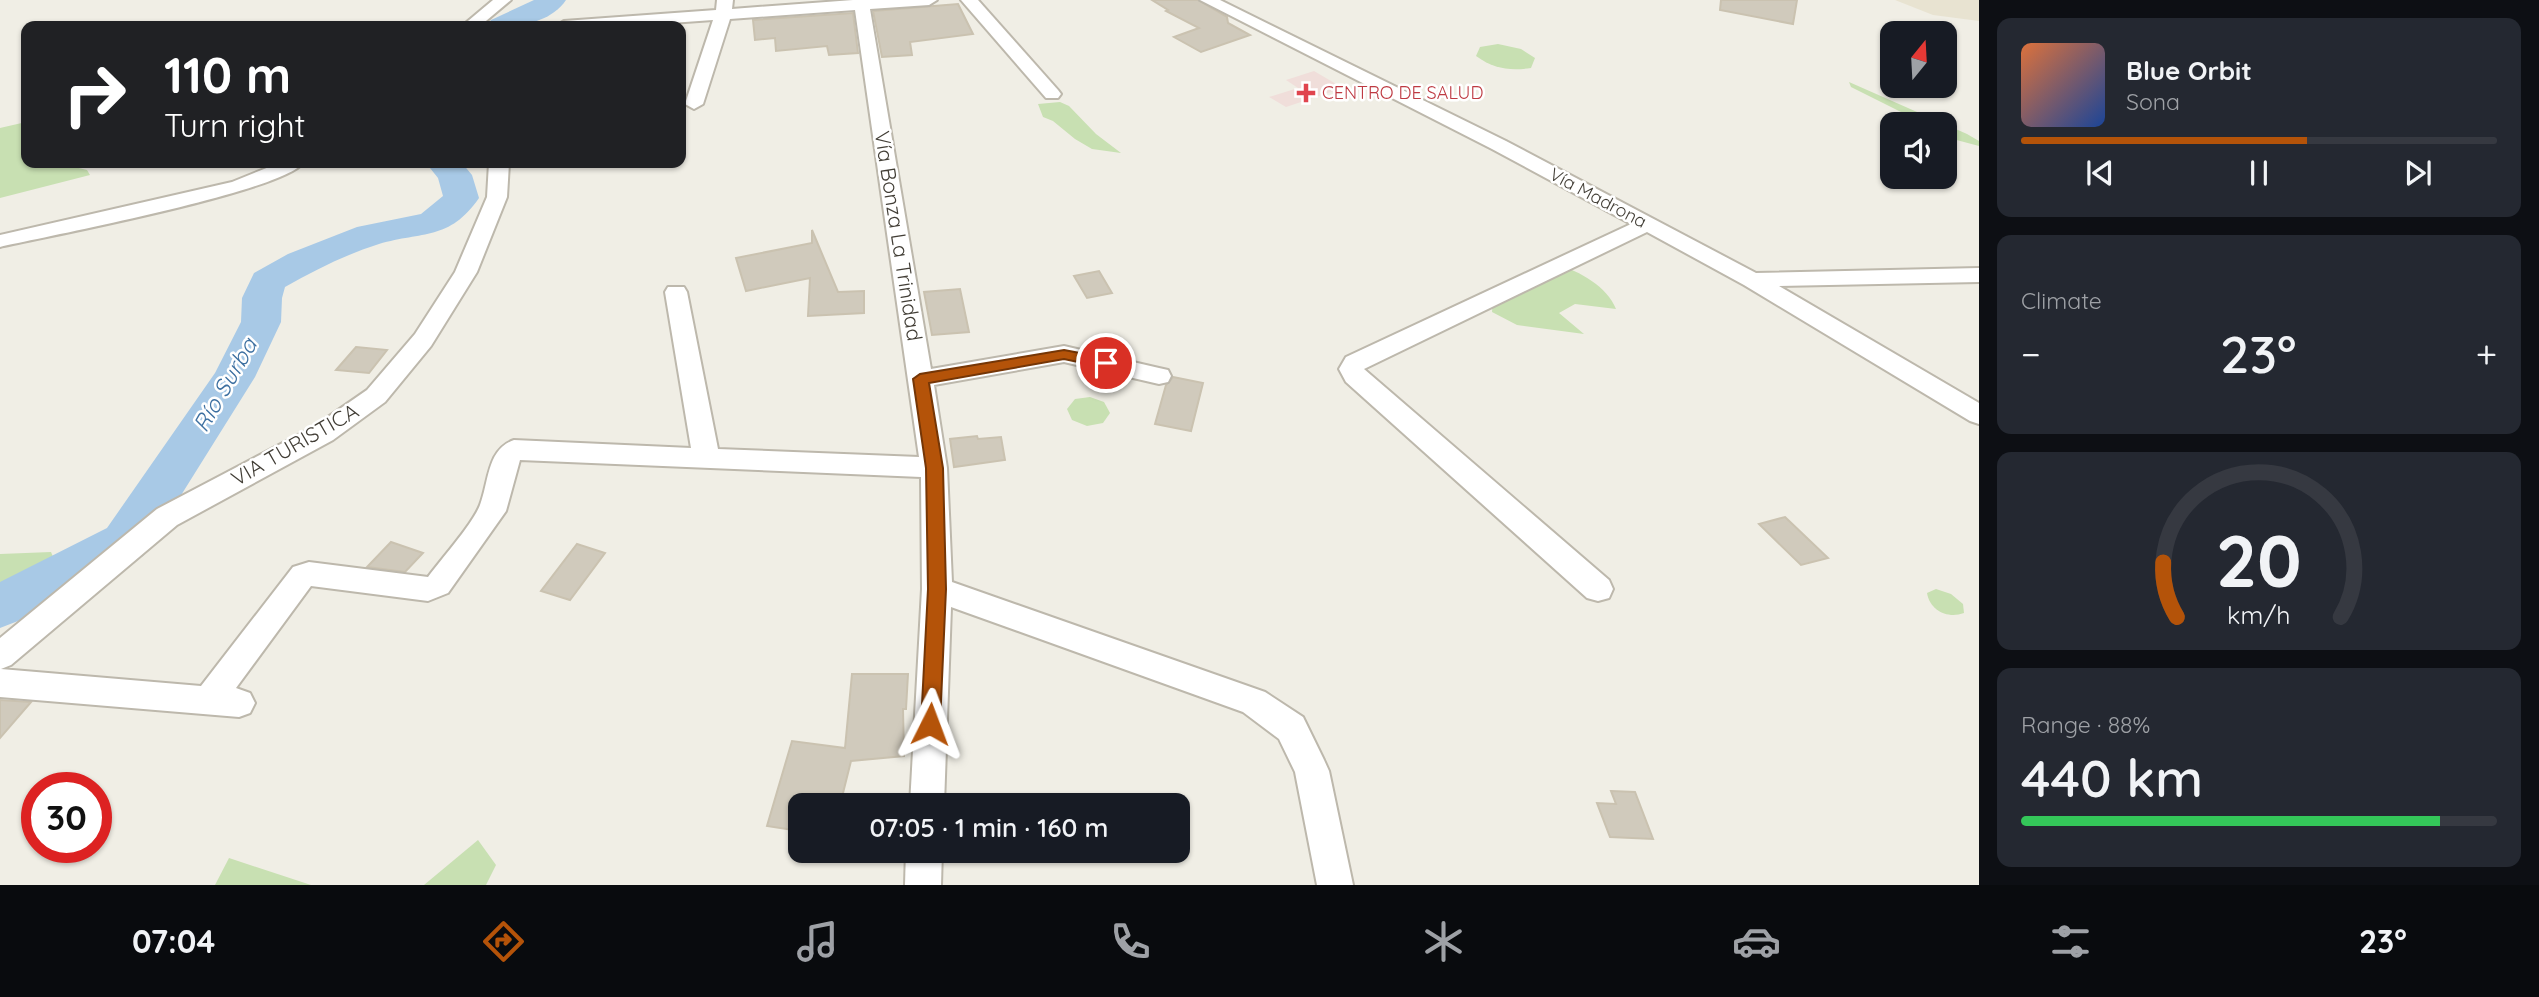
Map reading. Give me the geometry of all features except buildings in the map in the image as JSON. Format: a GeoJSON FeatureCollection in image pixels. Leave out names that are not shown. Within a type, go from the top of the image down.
{"type":"FeatureCollection","features":[{"type":"Feature","properties":{"kind":"street"},"geometry":{"type":"LineString","coordinates":[[476,21],[503,0]]}},
{"type":"Feature","properties":{"kind":"street"},"geometry":{"type":"LineString","coordinates":[[604,21],[724,6],[929,0]]}},
{"type":"Feature","properties":{"kind":"street"},"geometry":{"type":"LineString","coordinates":[[969,0],[1052,94]]}},
{"type":"Feature","properties":{"kind":"street","name":"Vía Madrona"},"geometry":{"type":"LineString","coordinates":[[1208,0],[1499,145],[1752,280],[1979,415]]}},
{"type":"Feature","properties":{"kind":"street","name":"Vía Bonza La Trinidad"},"geometry":{"type":"LineString","coordinates":[[861,2],[934,468],[937,589],[928,793]]}},
{"type":"Feature","properties":{"kind":"street"},"geometry":{"type":"LineString","coordinates":[[694,104],[724,6]]}},
{"type":"Feature","properties":{"kind":"street"},"geometry":{"type":"LineString","coordinates":[[0,241],[238,187],[284,168]]}},
{"type":"Feature","properties":{"kind":"street","name":"VIA TURISTICA"},"geometry":{"type":"LineString","coordinates":[[0,656],[167,517],[324,433],[376,396],[423,340],[466,272],[497,197],[499,168]]}},
{"type":"Feature","properties":{"kind":"street"},"geometry":{"type":"LineString","coordinates":[[1598,589],[1355,376],[1351,369],[1355,363],[1647,224]]}},
{"type":"Feature","properties":{"kind":"street"},"geometry":{"type":"LineString","coordinates":[[1752,280],[1979,275]]}},
{"type":"Feature","properties":{"kind":"street"},"geometry":{"type":"LineString","coordinates":[[676,292],[706,458]]}},
{"type":"Feature","properties":{"kind":"street"},"geometry":{"type":"LineString","coordinates":[[920,379],[1064,354],[1159,376]]}},
{"type":"Feature","properties":{"kind":"street"},"geometry":{"type":"LineString","coordinates":[[0,683],[224,701],[303,575],[428,589],[438,585],[492,511],[508,455],[514,450],[934,468]]}},
{"type":"Feature","properties":{"kind":"street"},"geometry":{"type":"LineString","coordinates":[[937,589],[1254,702],[1291,728],[1312,771],[1335,885]]}},
{"type":"Feature","properties":{"kind":"street"},"geometry":{"type":"LineString","coordinates":[[923,885],[924,863]]}},
{"type":"Feature","properties":{"kind":"shaded area"},"geometry":{"type":"Polygon","coordinates":[[[1895,0],[1979,0],[1979,21],[1933,15],[1895,0]]]}},
{"type":"Feature","properties":{"kind":"shaded area","name":"CENTRO DE SALUD"},"geometry":{"type":"Polygon","coordinates":[[[1314,71],[1343,88],[1286,107],[1269,97],[1298,88],[1286,80],[1314,71]]]}},
{"type":"Feature","properties":{"kind":"green space"},"geometry":{"type":"Polygon","coordinates":[[[1498,44],[1521,49],[1535,58],[1531,68],[1502,68],[1476,56],[1480,47],[1498,44]]]}},
{"type":"Feature","properties":{"kind":"green space"},"geometry":{"type":"Polygon","coordinates":[[[1849,82],[1880,98],[1917,112],[1901,112],[1851,87],[1849,82]]]}},
{"type":"Feature","properties":{"kind":"green space"},"geometry":{"type":"Polygon","coordinates":[[[1060,102],[1069,106],[1096,134],[1121,153],[1092,149],[1053,121],[1043,117],[1038,104],[1060,102]]]}},
{"type":"Feature","properties":{"kind":"green space"},"geometry":{"type":"Polygon","coordinates":[[[21,123],[21,168],[79,168],[87,170],[90,175],[0,198],[0,128],[21,123]]]}},
{"type":"Feature","properties":{"kind":"green space"},"geometry":{"type":"Polygon","coordinates":[[[1957,130],[1979,141],[1979,146],[1957,140],[1957,130]]]}},
{"type":"Feature","properties":{"kind":"green space"},"geometry":{"type":"Polygon","coordinates":[[[1557,264],[1592,281],[1606,293],[1616,309],[1575,304],[1559,313],[1584,334],[1517,325],[1492,312],[1493,297],[1557,264]]]}},
{"type":"Feature","properties":{"kind":"green space"},"geometry":{"type":"Polygon","coordinates":[[[1090,397],[1104,402],[1110,413],[1103,423],[1087,426],[1072,420],[1067,409],[1075,399],[1090,397]]]}},
{"type":"Feature","properties":{"kind":"green space"},"geometry":{"type":"Polygon","coordinates":[[[51,552],[56,564],[0,598],[0,554],[51,552]]]}},
{"type":"Feature","properties":{"kind":"green space"},"geometry":{"type":"Polygon","coordinates":[[[1936,589],[1951,594],[1963,604],[1964,613],[1952,615],[1936,609],[1927,593],[1936,589]]]}},
{"type":"Feature","properties":{"kind":"green space"},"geometry":{"type":"Polygon","coordinates":[[[478,840],[496,865],[486,885],[424,885],[478,840]]]}},
{"type":"Feature","properties":{"kind":"green space"},"geometry":{"type":"Polygon","coordinates":[[[229,858],[311,885],[215,885],[229,858]]]}},
{"type":"Feature","properties":{"kind":"waterway","name":"Río Surba"},"geometry":{"type":"LineString","coordinates":[[512,21],[552,0]]}},
{"type":"Feature","properties":{"kind":"waterway","name":"Río Surba"},"geometry":{"type":"LineString","coordinates":[[0,606],[125,542],[234,377],[261,322],[262,298],[268,281],[301,262],[370,235],[433,223],[461,198],[455,175],[448,168]]}},
{"type":"Feature","properties":{"kind":"place","name":"CENTRO DE SALUD"},"geometry":{"type":"Point","coordinates":[1306,93]}},
{"type":"Feature","properties":{"kind":"route"},"geometry":{"type":"LineString","coordinates":[[930,724],[937,589],[934,468],[920,379],[1064,354],[1106,363]]}}]}
